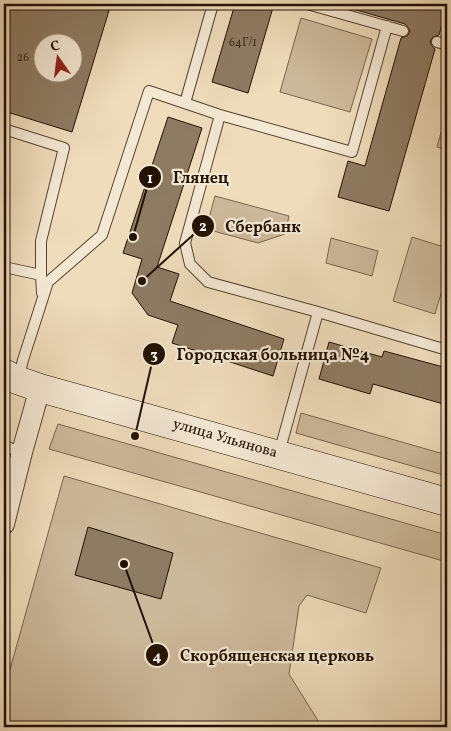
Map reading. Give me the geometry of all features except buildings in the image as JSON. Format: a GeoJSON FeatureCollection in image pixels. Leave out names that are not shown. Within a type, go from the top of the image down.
{"type":"FeatureCollection","features":[{"type":"Feature","properties":{"kind":"main road","name":"улица Ульянова"},"geometry":{"type":"LineString","coordinates":[[20,381],[447,502]]}},
{"type":"Feature","properties":{"kind":"street"},"geometry":{"type":"LineString","coordinates":[[4,524],[20,381]]}},
{"type":"Feature","properties":{"kind":"lane"},"geometry":{"type":"LineString","coordinates":[[185,103],[213,4]]}},
{"type":"Feature","properties":{"kind":"lane"},"geometry":{"type":"LineString","coordinates":[[307,4],[403,31]]}},
{"type":"Feature","properties":{"kind":"lane"},"geometry":{"type":"LineString","coordinates":[[20,381],[23,360],[48,282],[102,235],[149,90],[220,115],[352,152],[387,26]]}},
{"type":"Feature","properties":{"kind":"lane"},"geometry":{"type":"LineString","coordinates":[[220,115],[185,243],[190,264],[208,282],[447,350]]}},
{"type":"Feature","properties":{"kind":"lane"},"geometry":{"type":"LineString","coordinates":[[4,129],[64,148],[41,241],[43,298]]}},
{"type":"Feature","properties":{"kind":"lane"},"geometry":{"type":"LineString","coordinates":[[4,267],[41,275]]}},
{"type":"Feature","properties":{"kind":"lane"},"geometry":{"type":"LineString","coordinates":[[278,454],[318,312]]}},
{"type":"Feature","properties":{"kind":"shaded area"},"geometry":{"type":"Polygon","coordinates":[[[301,18],[372,39],[350,112],[280,92],[301,18]]]}},
{"type":"Feature","properties":{"kind":"shaded area"},"geometry":{"type":"Polygon","coordinates":[[[447,111],[447,150],[437,147],[447,111]]]}},
{"type":"Feature","properties":{"kind":"shaded area"},"geometry":{"type":"Polygon","coordinates":[[[215,196],[289,216],[285,234],[258,243],[206,229],[215,196]]]}},
{"type":"Feature","properties":{"kind":"shaded area"},"geometry":{"type":"Polygon","coordinates":[[[412,237],[447,248],[447,273],[435,314],[393,301],[412,237]]]}},
{"type":"Feature","properties":{"kind":"shaded area"},"geometry":{"type":"Polygon","coordinates":[[[331,238],[378,251],[372,276],[326,263],[331,238]]]}},
{"type":"Feature","properties":{"kind":"shaded area"},"geometry":{"type":"Polygon","coordinates":[[[301,413],[447,455],[447,476],[296,433],[301,413]]]}},
{"type":"Feature","properties":{"kind":"shaded area"},"geometry":{"type":"Polygon","coordinates":[[[58,424],[447,535],[447,562],[49,449],[58,424]]]}},
{"type":"Feature","properties":{"kind":"shaded area"},"geometry":{"type":"Polygon","coordinates":[[[64,476],[381,568],[366,613],[307,595],[299,606],[289,674],[322,727],[4,727],[4,691],[64,476]]]}},
{"type":"Feature","properties":{"kind":"place","name":"Глянец"},"geometry":{"type":"Point","coordinates":[133,237]}},
{"type":"Feature","properties":{"kind":"place","name":"Сбербанк"},"geometry":{"type":"Point","coordinates":[142,281]}},
{"type":"Feature","properties":{"kind":"place","name":"Городская больница №4"},"geometry":{"type":"Point","coordinates":[135,436]}},
{"type":"Feature","properties":{"kind":"place","name":"Скорбященская церковь"},"geometry":{"type":"Point","coordinates":[124,564]}}]}
